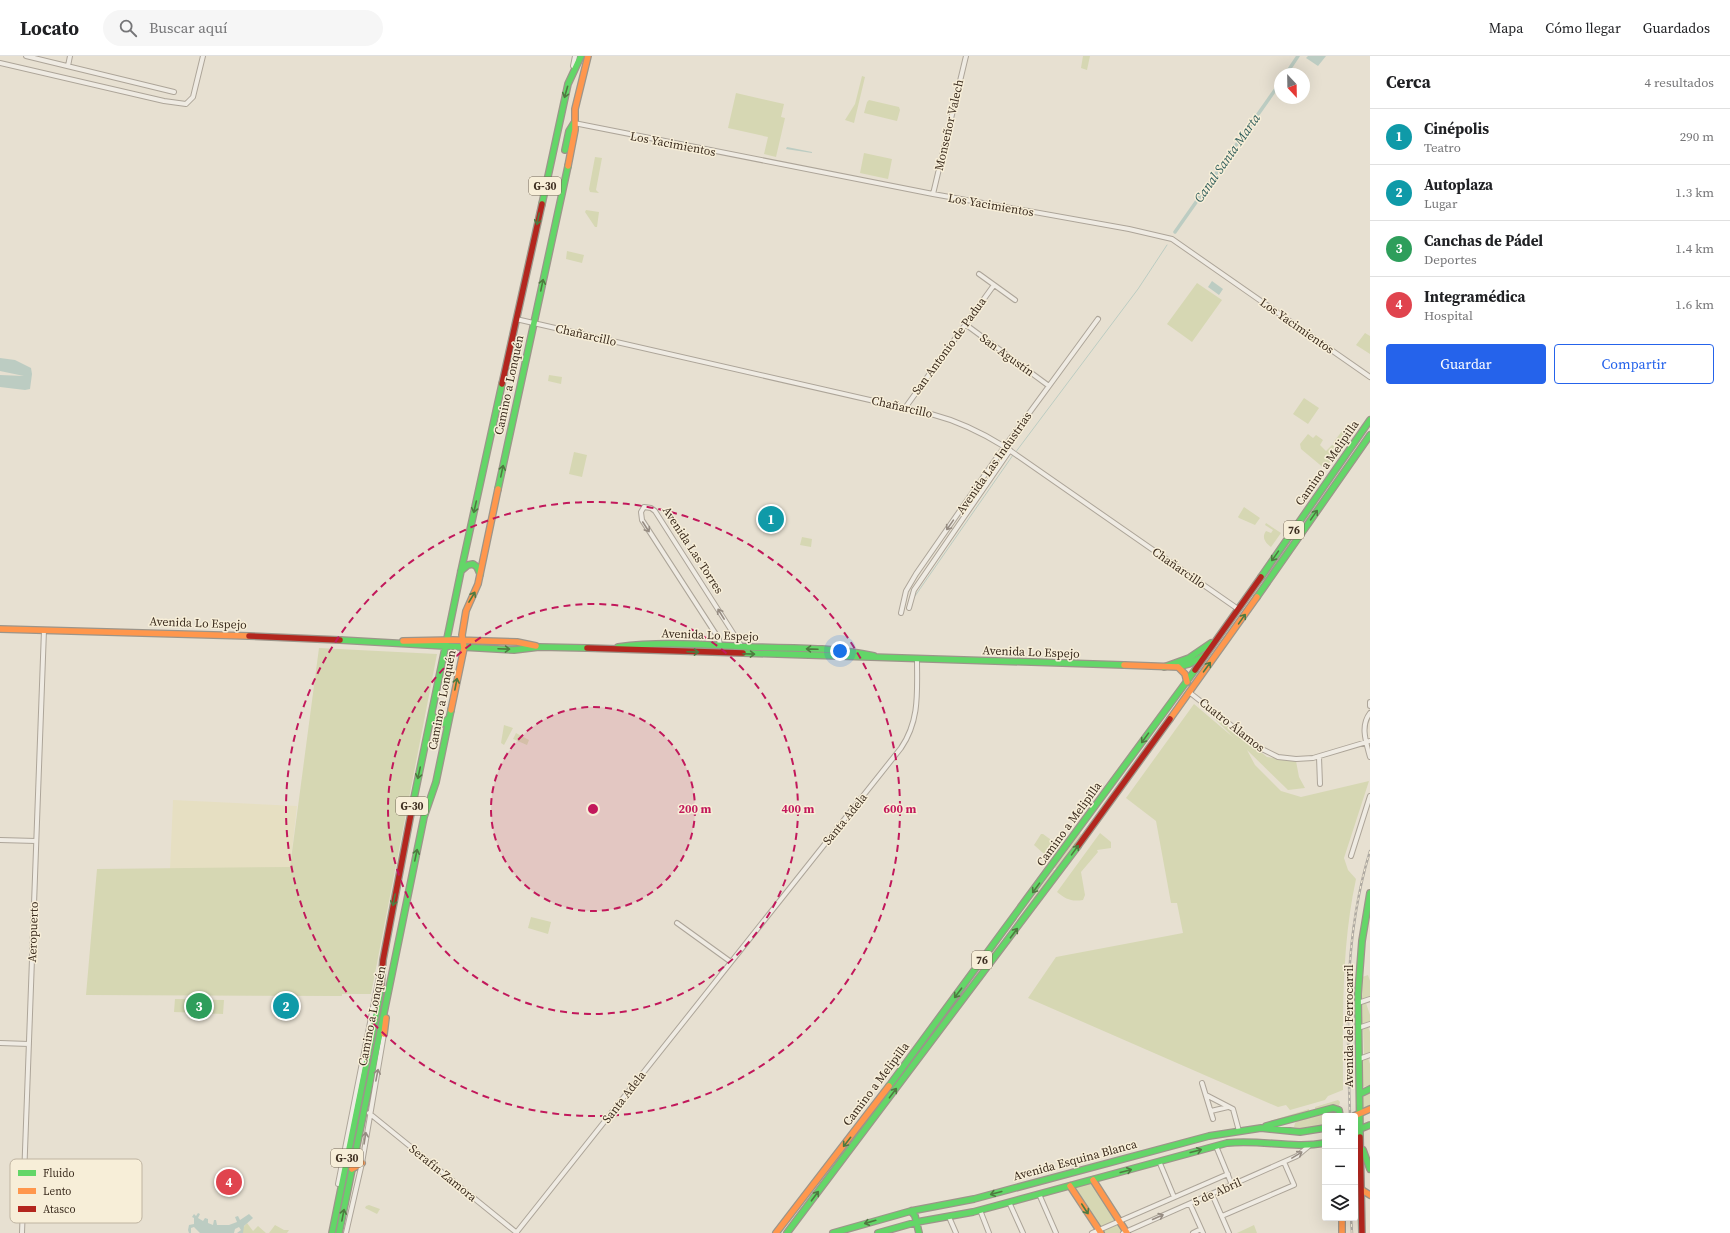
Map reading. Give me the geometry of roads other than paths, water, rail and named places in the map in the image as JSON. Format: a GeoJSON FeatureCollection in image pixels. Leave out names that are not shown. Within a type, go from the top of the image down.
{"type":"FeatureCollection","features":[{"type":"Feature","properties":{"kind":"main road","name":"Camino a Lonquén"},"geometry":{"type":"LineString","coordinates":[[332,1233],[379,1001],[383,960],[407,832],[448,640],[461,571],[567,90],[581,56]]}},
{"type":"Feature","properties":{"kind":"main road","name":"Camino a Lonquén"},"geometry":{"type":"LineString","coordinates":[[339,1233],[424,817],[436,782],[464,648],[462,631],[467,607],[477,588],[480,576],[570,157],[575,130],[575,109],[588,56]]}},
{"type":"Feature","properties":{"kind":"main road"},"geometry":{"type":"LineString","coordinates":[[565,150],[569,131],[574,123]]}},
{"type":"Feature","properties":{"kind":"main road"},"geometry":{"type":"LineString","coordinates":[[553,151],[558,149],[565,150],[570,157]]}},
{"type":"Feature","properties":{"kind":"main road","name":"Camino a Melipilla"},"geometry":{"type":"LineString","coordinates":[[776,1233],[859,1126],[1080,828],[1217,639],[1370,420]]}},
{"type":"Feature","properties":{"kind":"main road","name":"Camino a Melipilla"},"geometry":{"type":"LineString","coordinates":[[787,1233],[791,1230],[1088,833],[1231,634],[1370,435]]}},
{"type":"Feature","properties":{"kind":"main road"},"geometry":{"type":"LineString","coordinates":[[1328,480],[1335,485]]}},
{"type":"Feature","properties":{"kind":"main road"},"geometry":{"type":"LineString","coordinates":[[461,571],[468,565],[473,564],[477,567],[480,576]]}},
{"type":"Feature","properties":{"kind":"main road","name":"Avenida Lo Espejo"},"geometry":{"type":"LineString","coordinates":[[0,629],[190,634],[395,642],[446,647],[514,650],[539,647],[1178,667]]}},
{"type":"Feature","properties":{"kind":"main road"},"geometry":{"type":"LineString","coordinates":[[1178,667],[1195,661],[1231,634]]}},
{"type":"Feature","properties":{"kind":"main road"},"geometry":{"type":"LineString","coordinates":[[1168,667],[1194,656],[1217,639]]}},
{"type":"Feature","properties":{"kind":"main road","name":"Avenida Lo Espejo"},"geometry":{"type":"LineString","coordinates":[[395,642],[418,640],[462,640],[520,643],[539,647]]}},
{"type":"Feature","properties":{"kind":"main road","name":"Avenida Lo Espejo"},"geometry":{"type":"LineString","coordinates":[[607,649],[637,644],[669,644],[841,650],[860,652],[884,658]]}},
{"type":"Feature","properties":{"kind":"main road"},"geometry":{"type":"LineString","coordinates":[[669,644],[667,648],[669,651]]}},
{"type":"Feature","properties":{"kind":"main road"},"geometry":{"type":"LineString","coordinates":[[772,648],[772,655]]}},
{"type":"Feature","properties":{"kind":"main road"},"geometry":{"type":"LineString","coordinates":[[841,650],[843,654],[841,657]]}},
{"type":"Feature","properties":{"kind":"main road"},"geometry":{"type":"LineString","coordinates":[[1168,667],[1181,673],[1186,682]]}},
{"type":"Feature","properties":{"kind":"main road"},"geometry":{"type":"LineString","coordinates":[[1178,667],[1184,672],[1186,682],[1184,699]]}},
{"type":"Feature","properties":{"kind":"main road"},"geometry":{"type":"LineString","coordinates":[[432,714],[435,720],[440,724],[444,723],[450,716]]}},
{"type":"Feature","properties":{"kind":"main road"},"geometry":{"type":"LineString","coordinates":[[1159,718],[1164,720],[1166,724]]}},
{"type":"Feature","properties":{"kind":"main road"},"geometry":{"type":"LineString","coordinates":[[1080,828],[1086,830],[1088,833]]}},
{"type":"Feature","properties":{"kind":"main road","name":"Avenida del Ferrocarril"},"geometry":{"type":"LineString","coordinates":[[1361,1128],[1358,1004],[1360,962],[1368,916],[1370,893]]}},
{"type":"Feature","properties":{"kind":"main road"},"geometry":{"type":"LineString","coordinates":[[997,940],[1004,946]]}},
{"type":"Feature","properties":{"kind":"main road"},"geometry":{"type":"LineString","coordinates":[[384,1034],[387,1015],[387,998]]}},
{"type":"Feature","properties":{"kind":"main road"},"geometry":{"type":"LineString","coordinates":[[1360,1094],[1370,1089]]}},
{"type":"Feature","properties":{"kind":"main road"},"geometry":{"type":"LineString","coordinates":[[1261,1128],[1334,1107],[1339,1110],[1340,1113]]}},
{"type":"Feature","properties":{"kind":"main road"},"geometry":{"type":"LineString","coordinates":[[1358,1114],[1370,1109]]}},
{"type":"Feature","properties":{"kind":"main road"},"geometry":{"type":"LineString","coordinates":[[1294,1119],[1292,1125],[1295,1132]]}},
{"type":"Feature","properties":{"kind":"main road"},"geometry":{"type":"LineString","coordinates":[[1358,1130],[1370,1125]]}},
{"type":"Feature","properties":{"kind":"main road","name":"Avenida Esquina Blanca"},"geometry":{"type":"LineString","coordinates":[[833,1233],[967,1201],[1200,1138],[1261,1128],[1295,1132],[1322,1129]]}},
{"type":"Feature","properties":{"kind":"main road"},"geometry":{"type":"LineString","coordinates":[[1361,1128],[1362,1233]]}},
{"type":"Feature","properties":{"kind":"main road","name":"Avenida Esquina Blanca"},"geometry":{"type":"LineString","coordinates":[[878,1233],[917,1222],[980,1210],[1237,1141],[1296,1146],[1309,1146],[1322,1144]]}},
{"type":"Feature","properties":{"kind":"main road"},"geometry":{"type":"LineString","coordinates":[[1362,1148],[1370,1168]]}},
{"type":"Feature","properties":{"kind":"main road"},"geometry":{"type":"LineString","coordinates":[[352,1169],[362,1163]]}},
{"type":"Feature","properties":{"kind":"main road"},"geometry":{"type":"LineString","coordinates":[[1084,1169],[1120,1221],[1125,1232]]}},
{"type":"Feature","properties":{"kind":"main road"},"geometry":{"type":"LineString","coordinates":[[1074,1172],[1069,1178],[1070,1186],[1100,1232]]}},
{"type":"Feature","properties":{"kind":"main road"},"geometry":{"type":"LineString","coordinates":[[336,1216],[338,1184]]}},
{"type":"Feature","properties":{"kind":"main road"},"geometry":{"type":"LineString","coordinates":[[1362,1190],[1370,1195]]}},
{"type":"Feature","properties":{"kind":"main road"},"geometry":{"type":"LineString","coordinates":[[913,1213],[917,1222],[919,1233]]}},
{"type":"Feature","properties":{"kind":"main road"},"geometry":{"type":"LineString","coordinates":[[1342,1221],[1342,1233]]}},
{"type":"Feature","properties":{"kind":"street"},"geometry":{"type":"LineString","coordinates":[[26,56],[174,92]]}},
{"type":"Feature","properties":{"kind":"street"},"geometry":{"type":"LineString","coordinates":[[68,66],[70,56]]}},
{"type":"Feature","properties":{"kind":"street"},"geometry":{"type":"LineString","coordinates":[[0,63],[164,101],[186,104],[193,97],[203,56]]}},
{"type":"Feature","properties":{"kind":"street"},"geometry":{"type":"LineString","coordinates":[[573,66],[575,56]]}},
{"type":"Feature","properties":{"kind":"street","name":"Monseñor Valech"},"geometry":{"type":"LineString","coordinates":[[933,194],[966,56]]}},
{"type":"Feature","properties":{"kind":"street","name":"Los Yacimientos"},"geometry":{"type":"LineString","coordinates":[[574,123],[933,194],[1129,229],[1172,239],[1370,377]]}},
{"type":"Feature","properties":{"kind":"street","name":"San Antonio de Padua"},"geometry":{"type":"LineString","coordinates":[[979,274],[1015,300]]}},
{"type":"Feature","properties":{"kind":"street","name":"San Antonio de Padua"},"geometry":{"type":"LineString","coordinates":[[905,408],[994,285]]}},
{"type":"Feature","properties":{"kind":"street","name":"Chañarcillo"},"geometry":{"type":"LineString","coordinates":[[516,319],[905,408],[963,424],[982,432],[1005,447],[1238,609]]}},
{"type":"Feature","properties":{"kind":"street","name":"Avenida Las Industrias"},"geometry":{"type":"LineString","coordinates":[[901,614],[907,588],[1005,447],[1098,319]]}},
{"type":"Feature","properties":{"kind":"street","name":"San Agustín"},"geometry":{"type":"LineString","coordinates":[[965,324],[1049,386]]}},
{"type":"Feature","properties":{"kind":"street","name":"Avenida Las Industrias"},"geometry":{"type":"LineString","coordinates":[[909,608],[914,590],[1013,453]]}},
{"type":"Feature","properties":{"kind":"street","name":"Avenida Las Torres"},"geometry":{"type":"LineString","coordinates":[[720,646],[719,639],[642,520],[641,512],[644,507],[651,508],[656,511],[742,647]]}},
{"type":"Feature","properties":{"kind":"street"},"geometry":{"type":"LineString","coordinates":[[926,560],[928,563],[932,564]]}},
{"type":"Feature","properties":{"kind":"street"},"geometry":{"type":"LineString","coordinates":[[904,600],[910,601]]}},
{"type":"Feature","properties":{"kind":"street","name":"Aeropuerto"},"geometry":{"type":"LineString","coordinates":[[24,1159],[44,630]]}},
{"type":"Feature","properties":{"kind":"street","name":"Santa Adela"},"geometry":{"type":"LineString","coordinates":[[516,1233],[905,742],[912,728],[916,714],[917,659]]}},
{"type":"Feature","properties":{"kind":"street","name":"Cuatro Álamos"},"geometry":{"type":"LineString","coordinates":[[1189,692],[1268,754],[1290,759],[1319,756],[1368,742]]}},
{"type":"Feature","properties":{"kind":"street"},"geometry":{"type":"LineString","coordinates":[[1370,713],[1364,725],[1370,757]]}},
{"type":"Feature","properties":{"kind":"street"},"geometry":{"type":"LineString","coordinates":[[1319,756],[1320,784]]}},
{"type":"Feature","properties":{"kind":"street"},"geometry":{"type":"LineString","coordinates":[[1351,856],[1370,796]]}},
{"type":"Feature","properties":{"kind":"street"},"geometry":{"type":"LineString","coordinates":[[0,840],[36,841]]}},
{"type":"Feature","properties":{"kind":"street"},"geometry":{"type":"LineString","coordinates":[[677,923],[731,962]]}},
{"type":"Feature","properties":{"kind":"street","name":"Camino a Lonquén"},"geometry":{"type":"LineString","coordinates":[[338,1184],[383,960]]}},
{"type":"Feature","properties":{"kind":"street"},"geometry":{"type":"LineString","coordinates":[[1358,1004],[1370,999]]}},
{"type":"Feature","properties":{"kind":"street"},"geometry":{"type":"LineString","coordinates":[[1358,1028],[1370,1024]]}},
{"type":"Feature","properties":{"kind":"street","name":"Camino a Lonquén"},"geometry":{"type":"LineString","coordinates":[[346,1233],[362,1163],[369,1113],[384,1034]]}},
{"type":"Feature","properties":{"kind":"street"},"geometry":{"type":"LineString","coordinates":[[0,1043],[29,1044]]}},
{"type":"Feature","properties":{"kind":"street"},"geometry":{"type":"LineString","coordinates":[[1359,1059],[1370,1055]]}},
{"type":"Feature","properties":{"kind":"street"},"geometry":{"type":"LineString","coordinates":[[1202,1083],[1213,1119]]}},
{"type":"Feature","properties":{"kind":"street"},"geometry":{"type":"LineString","coordinates":[[1206,1095],[1233,1109],[1239,1131]]}},
{"type":"Feature","properties":{"kind":"street"},"geometry":{"type":"LineString","coordinates":[[1211,1111],[1229,1107]]}},
{"type":"Feature","properties":{"kind":"street","name":"Serafín Zamora"},"geometry":{"type":"LineString","coordinates":[[369,1113],[516,1233]]}},
{"type":"Feature","properties":{"kind":"street"},"geometry":{"type":"LineString","coordinates":[[1216,1146],[1232,1185]]}},
{"type":"Feature","properties":{"kind":"street","name":"5 de Abril"},"geometry":{"type":"LineString","coordinates":[[1125,1232],[1297,1156],[1309,1146]]}},
{"type":"Feature","properties":{"kind":"street"},"geometry":{"type":"LineString","coordinates":[[1159,1161],[1174,1197]]}},
{"type":"Feature","properties":{"kind":"street"},"geometry":{"type":"LineString","coordinates":[[1222,1216],[1294,1185],[1284,1162]]}},
{"type":"Feature","properties":{"kind":"street","name":"5 de Abril"},"geometry":{"type":"LineString","coordinates":[[1092,1233],[1100,1232],[1120,1221],[1228,1174]]}},
{"type":"Feature","properties":{"kind":"street"},"geometry":{"type":"LineString","coordinates":[[1039,1194],[1056,1233]]}},
{"type":"Feature","properties":{"kind":"street"},"geometry":{"type":"LineString","coordinates":[[1212,1194],[1229,1233]]}},
{"type":"Feature","properties":{"kind":"street"},"geometry":{"type":"LineString","coordinates":[[1009,1202],[1023,1233]]}},
{"type":"Feature","properties":{"kind":"street"},"geometry":{"type":"LineString","coordinates":[[1190,1204],[1202,1231],[1193,1233]]}},
{"type":"Feature","properties":{"kind":"street"},"geometry":{"type":"LineString","coordinates":[[980,1210],[989,1233]]}},
{"type":"Feature","properties":{"kind":"street"},"geometry":{"type":"LineString","coordinates":[[949,1217],[956,1233]]}},
{"type":"Feature","properties":{"kind":"waterway","name":"Canal Santa Marta"},"geometry":{"type":"LineString","coordinates":[[1290,68],[1298,56]]}},
{"type":"Feature","properties":{"kind":"waterway","name":"Canal Santa Marta"},"geometry":{"type":"LineString","coordinates":[[1175,232],[1274,92]]}},
{"type":"Feature","properties":{"kind":"waterway"},"geometry":{"type":"LineString","coordinates":[[1015,453],[1138,289],[1167,245]]}},
{"type":"Feature","properties":{"kind":"waterway"},"geometry":{"type":"LineString","coordinates":[[915,596],[1013,455]]}},
{"type":"Feature","properties":{"kind":"railway"},"geometry":{"type":"LineString","coordinates":[[1350,1113],[1348,1015],[1351,950],[1361,884],[1370,851]]}},
{"type":"Feature","properties":{"kind":"railway"},"geometry":{"type":"LineString","coordinates":[[1351,1221],[1352,1233]]}},
{"type":"Feature","properties":{"kind":"place","name":"Cinépolis"},"geometry":{"type":"Point","coordinates":[771,519]}},
{"type":"Feature","properties":{"kind":"place","name":"Canchas de Pádel"},"geometry":{"type":"Point","coordinates":[199,1006]}},
{"type":"Feature","properties":{"kind":"place","name":"Autoplaza"},"geometry":{"type":"Point","coordinates":[286,1006]}},
{"type":"Feature","properties":{"kind":"place","name":"Integramédica"},"geometry":{"type":"Point","coordinates":[229,1182]}}]}
